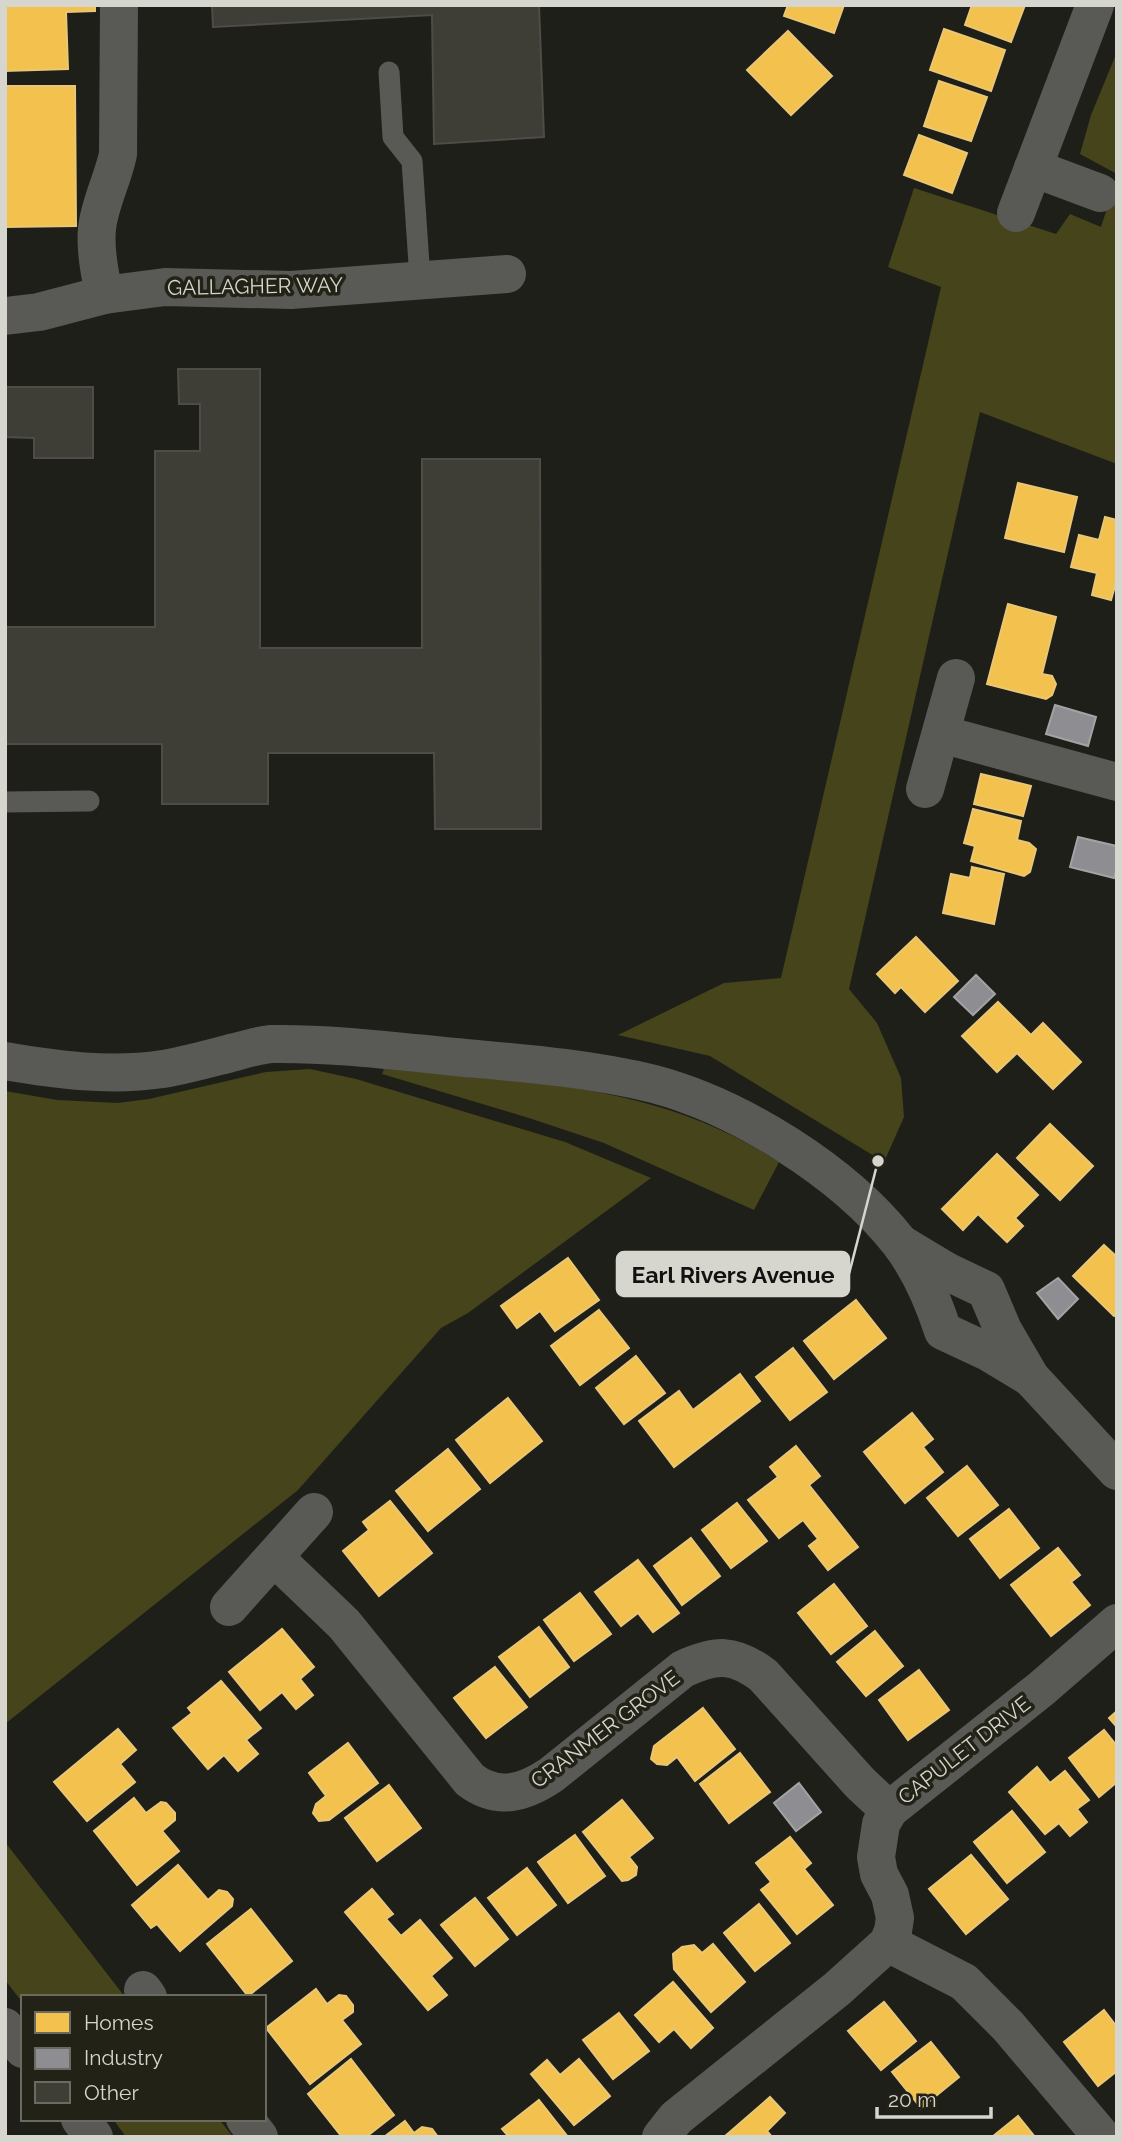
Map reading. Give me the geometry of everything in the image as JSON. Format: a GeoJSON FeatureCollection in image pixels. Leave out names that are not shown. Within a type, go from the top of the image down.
{"type":"FeatureCollection","features":[{"type":"Feature","properties":{"kind":"street"},"geometry":{"type":"LineString","coordinates":[[104,295],[97,229],[100,210],[114,176],[118,154],[119,5]]}},
{"type":"Feature","properties":{"kind":"street"},"geometry":{"type":"LineString","coordinates":[[1016,213],[1095,5]]}},
{"type":"Feature","properties":{"kind":"street"},"geometry":{"type":"LineString","coordinates":[[1033,168],[1100,193]]}},
{"type":"Feature","properties":{"kind":"street","name":"GALLAGHER WAY"},"geometry":{"type":"LineString","coordinates":[[5,316],[39,312],[104,295],[165,287],[291,290],[507,274]]}},
{"type":"Feature","properties":{"kind":"street"},"geometry":{"type":"LineString","coordinates":[[925,789],[956,678]]}},
{"type":"Feature","properties":{"kind":"street"},"geometry":{"type":"LineString","coordinates":[[941,734],[1117,782]]}},
{"type":"Feature","properties":{"kind":"street"},"geometry":{"type":"LineString","coordinates":[[5,1061],[70,1072],[123,1073],[164,1069],[267,1044],[308,1044],[519,1063],[610,1074],[656,1085],[704,1101],[747,1122],[803,1156],[833,1179],[870,1211],[900,1243],[932,1298],[943,1331],[988,1352],[1031,1378]]}},
{"type":"Feature","properties":{"kind":"street"},"geometry":{"type":"LineString","coordinates":[[900,1243],[948,1272],[986,1290],[1003,1330],[1031,1378],[1117,1471]]}},
{"type":"Feature","properties":{"kind":"street"},"geometry":{"type":"LineString","coordinates":[[229,1607],[314,1512]]}},
{"type":"Feature","properties":{"kind":"street","name":"CRANMER GROVE"},"geometry":{"type":"LineString","coordinates":[[275,1558],[344,1624],[470,1780],[479,1787],[512,1793],[530,1789],[683,1669],[706,1658],[728,1657],[748,1664],[763,1675],[860,1783],[889,1810]]}},
{"type":"Feature","properties":{"kind":"street","name":"CAPULET DRIVE"},"geometry":{"type":"LineString","coordinates":[[888,1943],[895,1918],[890,1895],[879,1874],[876,1857],[881,1824],[889,1810],[1041,1689],[1117,1623]]}},
{"type":"Feature","properties":{"kind":"street"},"geometry":{"type":"LineString","coordinates":[[661,2137],[677,2118],[837,1989],[888,1943],[964,1982],[1007,2026],[1102,2137]]}},
{"type":"Feature","properties":{"kind":"street"},"geometry":{"type":"LineString","coordinates":[[5,2028],[21,2047]]}},
{"type":"Feature","properties":{"kind":"street"},"geometry":{"type":"LineString","coordinates":[[82,2121],[94,2137]]}},
{"type":"Feature","properties":{"kind":"street"},"geometry":{"type":"LineString","coordinates":[[247,2121],[259,2137]]}},
{"type":"Feature","properties":{"kind":"lane"},"geometry":{"type":"LineString","coordinates":[[389,72],[393,137],[412,161],[420,279]]}},
{"type":"Feature","properties":{"kind":"lane"},"geometry":{"type":"LineString","coordinates":[[5,802],[89,801]]}},
{"type":"Feature","properties":{"kind":"shaded area"},"geometry":{"type":"Polygon","coordinates":[[[1117,52],[1117,174],[1080,154],[1091,115],[1117,52]]]}},
{"type":"Feature","properties":{"kind":"shaded area"},"geometry":{"type":"Polygon","coordinates":[[[1117,177],[1117,464],[980,412],[849,989],[877,1023],[901,1078],[904,1117],[884,1162],[710,1056],[618,1035],[724,983],[781,978],[941,287],[888,267],[914,188],[1056,234],[1070,214],[1101,227],[1117,177]]]}},
{"type":"Feature","properties":{"kind":"shaded area"},"geometry":{"type":"Polygon","coordinates":[[[310,1069],[356,1079],[565,1142],[651,1178],[468,1313],[441,1328],[298,1490],[5,1724],[5,1091],[57,1100],[118,1103],[149,1099],[266,1072],[310,1069]]]}},
{"type":"Feature","properties":{"kind":"shaded area"},"geometry":{"type":"Polygon","coordinates":[[[384,1069],[539,1083],[638,1101],[686,1116],[733,1136],[779,1162],[754,1210],[604,1143],[382,1074],[384,1069]]]}},
{"type":"Feature","properties":{"kind":"shaded area"},"geometry":{"type":"Polygon","coordinates":[[[5,1842],[123,1995],[21,1995],[21,2000],[5,1980],[5,1842]]]}},
{"type":"Feature","properties":{"kind":"shaded area"},"geometry":{"type":"Polygon","coordinates":[[[114,2121],[221,2121],[233,2137],[126,2137],[114,2121]]]}},
{"type":"Feature","properties":{"kind":"building: Homes"},"geometry":{"type":"Polygon","coordinates":[[[5,5],[95,5],[95,11],[66,12],[68,69],[5,71],[5,5]]]}},
{"type":"Feature","properties":{"kind":"building: Homes"},"geometry":{"type":"Polygon","coordinates":[[[788,5],[844,5],[834,33],[784,16],[788,5]]]}},
{"type":"Feature","properties":{"kind":"building: Homes"},"geometry":{"type":"Polygon","coordinates":[[[972,5],[1025,5],[1011,42],[965,25],[972,5]]]}},
{"type":"Feature","properties":{"kind":"building: Homes"},"geometry":{"type":"Polygon","coordinates":[[[944,29],[1005,50],[991,91],[930,70],[944,29]]]}},
{"type":"Feature","properties":{"kind":"building: Homes"},"geometry":{"type":"Polygon","coordinates":[[[788,31],[832,76],[791,115],[747,70],[788,31]]]}},
{"type":"Feature","properties":{"kind":"building: Homes"},"geometry":{"type":"Polygon","coordinates":[[[939,81],[987,97],[971,141],[924,126],[939,81]]]}},
{"type":"Feature","properties":{"kind":"building: Homes"},"geometry":{"type":"Polygon","coordinates":[[[5,86],[75,86],[76,226],[5,227],[5,86]]]}},
{"type":"Feature","properties":{"kind":"building: Homes"},"geometry":{"type":"Polygon","coordinates":[[[919,135],[967,153],[952,193],[904,175],[919,135]]]}},
{"type":"Feature","properties":{"kind":"building: Homes"},"geometry":{"type":"Polygon","coordinates":[[[1018,483],[1077,497],[1064,552],[1005,538],[1018,483]]]}},
{"type":"Feature","properties":{"kind":"building: Homes"},"geometry":{"type":"Polygon","coordinates":[[[1105,517],[1117,520],[1117,579],[1111,600],[1092,595],[1097,573],[1071,567],[1079,535],[1099,540],[1105,517]]]}},
{"type":"Feature","properties":{"kind":"building: Homes"},"geometry":{"type":"Polygon","coordinates":[[[1008,604],[1056,617],[1042,674],[1052,676],[1056,684],[1052,695],[1046,699],[987,684],[1008,604]]]}},
{"type":"Feature","properties":{"kind":"building: Homes"},"geometry":{"type":"Polygon","coordinates":[[[981,774],[1031,786],[1023,816],[974,804],[981,774]]]}},
{"type":"Feature","properties":{"kind":"building: Homes"},"geometry":{"type":"Polygon","coordinates":[[[973,809],[1021,821],[1017,840],[1029,843],[1036,849],[1030,872],[1024,876],[971,861],[975,846],[964,843],[973,809]]]}},
{"type":"Feature","properties":{"kind":"building: Homes"},"geometry":{"type":"Polygon","coordinates":[[[972,867],[1004,874],[994,924],[943,913],[951,874],[970,878],[972,867]]]}},
{"type":"Feature","properties":{"kind":"building: Homes"},"geometry":{"type":"Polygon","coordinates":[[[916,937],[958,981],[925,1012],[901,987],[895,993],[877,974],[916,937]]]}},
{"type":"Feature","properties":{"kind":"building: Homes"},"geometry":{"type":"Polygon","coordinates":[[[998,1002],[1031,1035],[1043,1023],[1081,1062],[1053,1089],[1017,1053],[997,1072],[962,1036],[998,1002]]]}},
{"type":"Feature","properties":{"kind":"building: Homes"},"geometry":{"type":"Polygon","coordinates":[[[1050,1124],[1093,1166],[1060,1200],[1017,1158],[1050,1124]]]}},
{"type":"Feature","properties":{"kind":"building: Homes"},"geometry":{"type":"Polygon","coordinates":[[[997,1154],[1038,1195],[1015,1218],[1023,1226],[1007,1242],[978,1214],[963,1230],[942,1209],[997,1154]]]}},
{"type":"Feature","properties":{"kind":"building: Homes"},"geometry":{"type":"Polygon","coordinates":[[[1104,1245],[1117,1257],[1117,1314],[1114,1316],[1073,1276],[1104,1245]]]}},
{"type":"Feature","properties":{"kind":"building: Homes"},"geometry":{"type":"Polygon","coordinates":[[[568,1258],[599,1300],[555,1331],[540,1311],[517,1328],[501,1306],[568,1258]]]}},
{"type":"Feature","properties":{"kind":"building: Homes"},"geometry":{"type":"Polygon","coordinates":[[[856,1300],[886,1338],[834,1379],[804,1341],[856,1300]]]}},
{"type":"Feature","properties":{"kind":"building: Homes"},"geometry":{"type":"Polygon","coordinates":[[[599,1310],[629,1348],[580,1385],[551,1346],[599,1310]]]}},
{"type":"Feature","properties":{"kind":"building: Homes"},"geometry":{"type":"Polygon","coordinates":[[[793,1348],[827,1392],[790,1420],[756,1377],[793,1348]]]}},
{"type":"Feature","properties":{"kind":"building: Homes"},"geometry":{"type":"Polygon","coordinates":[[[636,1356],[665,1393],[624,1424],[596,1388],[636,1356]]]}},
{"type":"Feature","properties":{"kind":"building: Homes"},"geometry":{"type":"Polygon","coordinates":[[[740,1374],[760,1401],[674,1467],[639,1421],[679,1391],[693,1410],[740,1374]]]}},
{"type":"Feature","properties":{"kind":"building: Homes"},"geometry":{"type":"Polygon","coordinates":[[[508,1398],[542,1441],[490,1483],[456,1440],[508,1398]]]}},
{"type":"Feature","properties":{"kind":"building: Homes"},"geometry":{"type":"Polygon","coordinates":[[[912,1413],[933,1439],[923,1447],[943,1472],[905,1503],[864,1452],[912,1413]]]}},
{"type":"Feature","properties":{"kind":"building: Homes"},"geometry":{"type":"Polygon","coordinates":[[[796,1446],[820,1476],[809,1485],[858,1547],[828,1570],[809,1546],[818,1539],[803,1520],[779,1538],[748,1500],[778,1477],[770,1467],[796,1446]]]}},
{"type":"Feature","properties":{"kind":"building: Homes"},"geometry":{"type":"Polygon","coordinates":[[[448,1449],[480,1489],[428,1531],[396,1491],[448,1449]]]}},
{"type":"Feature","properties":{"kind":"building: Homes"},"geometry":{"type":"Polygon","coordinates":[[[967,1466],[998,1505],[958,1536],[927,1498],[967,1466]]]}},
{"type":"Feature","properties":{"kind":"building: Homes"},"geometry":{"type":"Polygon","coordinates":[[[390,1501],[432,1553],[379,1596],[343,1551],[369,1530],[363,1522],[390,1501]]]}},
{"type":"Feature","properties":{"kind":"building: Homes"},"geometry":{"type":"Polygon","coordinates":[[[737,1503],[767,1541],[731,1568],[702,1530],[737,1503]]]}},
{"type":"Feature","properties":{"kind":"building: Homes"},"geometry":{"type":"Polygon","coordinates":[[[1009,1509],[1039,1548],[1000,1578],[970,1539],[1009,1509]]]}},
{"type":"Feature","properties":{"kind":"building: Homes"},"geometry":{"type":"Polygon","coordinates":[[[691,1538],[720,1576],[682,1605],[654,1566],[691,1538]]]}},
{"type":"Feature","properties":{"kind":"building: Homes"},"geometry":{"type":"Polygon","coordinates":[[[1058,1548],[1080,1575],[1071,1582],[1090,1605],[1051,1636],[1011,1585],[1058,1548]]]}},
{"type":"Feature","properties":{"kind":"building: Homes"},"geometry":{"type":"Polygon","coordinates":[[[638,1560],[679,1613],[653,1632],[638,1613],[621,1626],[595,1592],[638,1560]]]}},
{"type":"Feature","properties":{"kind":"building: Homes"},"geometry":{"type":"Polygon","coordinates":[[[834,1584],[867,1626],[831,1654],[798,1613],[834,1584]]]}},
{"type":"Feature","properties":{"kind":"building: Homes"},"geometry":{"type":"Polygon","coordinates":[[[580,1593],[611,1634],[574,1661],[544,1620],[580,1593]]]}},
{"type":"Feature","properties":{"kind":"building: Homes"},"geometry":{"type":"Polygon","coordinates":[[[539,1627],[569,1667],[530,1697],[499,1657],[539,1627]]]}},
{"type":"Feature","properties":{"kind":"building: Homes"},"geometry":{"type":"Polygon","coordinates":[[[282,1629],[314,1667],[300,1679],[313,1695],[296,1709],[282,1692],[260,1710],[229,1672],[282,1629]]]}},
{"type":"Feature","properties":{"kind":"building: Homes"},"geometry":{"type":"Polygon","coordinates":[[[875,1631],[903,1666],[866,1696],[837,1662],[875,1631]]]}},
{"type":"Feature","properties":{"kind":"building: Homes"},"geometry":{"type":"Polygon","coordinates":[[[495,1667],[527,1707],[486,1738],[454,1698],[495,1667]]]}},
{"type":"Feature","properties":{"kind":"building: Homes"},"geometry":{"type":"Polygon","coordinates":[[[919,1670],[949,1710],[908,1740],[879,1700],[919,1670]]]}},
{"type":"Feature","properties":{"kind":"building: Homes"},"geometry":{"type":"Polygon","coordinates":[[[221,1681],[261,1728],[246,1740],[258,1754],[238,1771],[224,1755],[208,1769],[173,1728],[192,1713],[188,1708],[221,1681]]]}},
{"type":"Feature","properties":{"kind":"building: Homes"},"geometry":{"type":"Polygon","coordinates":[[[703,1708],[735,1749],[695,1781],[677,1757],[667,1765],[657,1764],[651,1759],[654,1746],[703,1708]]]}},
{"type":"Feature","properties":{"kind":"building: Homes"},"geometry":{"type":"Polygon","coordinates":[[[1117,1711],[1117,1727],[1109,1718],[1117,1711]]]}},
{"type":"Feature","properties":{"kind":"building: Homes"},"geometry":{"type":"Polygon","coordinates":[[[118,1729],[136,1750],[120,1764],[135,1782],[87,1821],[54,1782],[118,1729]]]}},
{"type":"Feature","properties":{"kind":"building: Homes"},"geometry":{"type":"Polygon","coordinates":[[[1104,1730],[1117,1746],[1117,1782],[1099,1797],[1069,1758],[1104,1730]]]}},
{"type":"Feature","properties":{"kind":"building: Homes"},"geometry":{"type":"Polygon","coordinates":[[[348,1743],[378,1783],[329,1820],[319,1821],[313,1813],[316,1804],[326,1796],[309,1773],[348,1743]]]}},
{"type":"Feature","properties":{"kind":"building: Homes"},"geometry":{"type":"Polygon","coordinates":[[[740,1753],[770,1792],[729,1823],[700,1784],[740,1753]]]}},
{"type":"Feature","properties":{"kind":"building: Homes"},"geometry":{"type":"Polygon","coordinates":[[[1037,1767],[1050,1783],[1065,1771],[1089,1800],[1077,1809],[1087,1822],[1070,1836],[1059,1823],[1045,1834],[1009,1792],[1037,1767]]]}},
{"type":"Feature","properties":{"kind":"building: Homes"},"geometry":{"type":"Polygon","coordinates":[[[389,1785],[421,1828],[377,1861],[345,1818],[389,1785]]]}},
{"type":"Feature","properties":{"kind":"building: Homes"},"geometry":{"type":"Polygon","coordinates":[[[134,1798],[146,1813],[161,1802],[166,1803],[175,1813],[175,1820],[162,1831],[179,1851],[137,1885],[94,1831],[134,1798]]]}},
{"type":"Feature","properties":{"kind":"building: Homes"},"geometry":{"type":"Polygon","coordinates":[[[622,1800],[653,1838],[629,1857],[637,1867],[636,1875],[622,1881],[583,1832],[622,1800]]]}},
{"type":"Feature","properties":{"kind":"building: Homes"},"geometry":{"type":"Polygon","coordinates":[[[1012,1811],[1045,1852],[1007,1883],[974,1842],[1012,1811]]]}},
{"type":"Feature","properties":{"kind":"building: Homes"},"geometry":{"type":"Polygon","coordinates":[[[575,1835],[605,1876],[568,1903],[538,1862],[575,1835]]]}},
{"type":"Feature","properties":{"kind":"building: Homes"},"geometry":{"type":"Polygon","coordinates":[[[790,1837],[811,1863],[804,1869],[833,1905],[797,1934],[761,1890],[771,1882],[756,1863],[790,1837]]]}},
{"type":"Feature","properties":{"kind":"building: Homes"},"geometry":{"type":"Polygon","coordinates":[[[971,1855],[1008,1899],[966,1934],[929,1889],[971,1855]]]}},
{"type":"Feature","properties":{"kind":"building: Homes"},"geometry":{"type":"Polygon","coordinates":[[[178,1865],[208,1900],[219,1890],[227,1892],[233,1899],[232,1906],[180,1951],[157,1924],[151,1928],[132,1905],[178,1865]]]}},
{"type":"Feature","properties":{"kind":"building: Homes"},"geometry":{"type":"Polygon","coordinates":[[[527,1868],[556,1905],[517,1935],[488,1898],[527,1868]]]}},
{"type":"Feature","properties":{"kind":"building: Homes"},"geometry":{"type":"Polygon","coordinates":[[[372,1889],[393,1914],[386,1919],[401,1936],[420,1920],[452,1958],[431,1976],[447,1995],[428,2010],[345,1912],[372,1889]]]}},
{"type":"Feature","properties":{"kind":"building: Homes"},"geometry":{"type":"Polygon","coordinates":[[[475,1898],[508,1939],[475,1966],[441,1925],[475,1898]]]}},
{"type":"Feature","properties":{"kind":"building: Homes"},"geometry":{"type":"Polygon","coordinates":[[[759,1904],[790,1943],[755,1971],[724,1933],[759,1904]]]}},
{"type":"Feature","properties":{"kind":"building: Homes"},"geometry":{"type":"Polygon","coordinates":[[[251,1909],[292,1961],[247,1995],[207,1944],[251,1909]]]}},
{"type":"Feature","properties":{"kind":"building: Homes"},"geometry":{"type":"Polygon","coordinates":[[[713,1944],[745,1982],[711,2012],[674,1969],[673,1954],[682,1947],[694,1945],[702,1953],[713,1944]]]}},
{"type":"Feature","properties":{"kind":"building: Homes"},"geometry":{"type":"Polygon","coordinates":[[[673,1982],[713,2028],[691,2048],[674,2029],[659,2042],[635,2015],[673,1982]]]}},
{"type":"Feature","properties":{"kind":"building: Homes"},"geometry":{"type":"Polygon","coordinates":[[[316,1989],[327,2004],[339,1995],[346,1996],[353,2005],[353,2012],[342,2020],[361,2044],[310,2084],[266,2028],[316,1989]]]}},
{"type":"Feature","properties":{"kind":"building: Homes"},"geometry":{"type":"Polygon","coordinates":[[[884,2002],[916,2041],[881,2070],[848,2031],[884,2002]]]}},
{"type":"Feature","properties":{"kind":"building: Homes"},"geometry":{"type":"Polygon","coordinates":[[[1104,2010],[1117,2027],[1117,2071],[1098,2086],[1064,2042],[1104,2010]]]}},
{"type":"Feature","properties":{"kind":"building: Homes"},"geometry":{"type":"Polygon","coordinates":[[[619,2013],[649,2051],[613,2079],[583,2040],[619,2013]]]}},
{"type":"Feature","properties":{"kind":"building: Homes"},"geometry":{"type":"Polygon","coordinates":[[[931,2042],[959,2077],[921,2108],[892,2072],[931,2042]]]}},
{"type":"Feature","properties":{"kind":"building: Homes"},"geometry":{"type":"Polygon","coordinates":[[[351,2059],[394,2115],[366,2137],[342,2137],[308,2094],[351,2059]]]}},
{"type":"Feature","properties":{"kind":"building: Homes"},"geometry":{"type":"Polygon","coordinates":[[[579,2059],[610,2096],[574,2125],[531,2074],[547,2060],[560,2075],[579,2059]]]}},
{"type":"Feature","properties":{"kind":"building: Homes"},"geometry":{"type":"Polygon","coordinates":[[[770,2097],[785,2113],[767,2131],[772,2137],[724,2137],[770,2097]]]}},
{"type":"Feature","properties":{"kind":"building: Homes"},"geometry":{"type":"Polygon","coordinates":[[[539,2100],[568,2137],[509,2137],[502,2129],[539,2100]]]}},
{"type":"Feature","properties":{"kind":"building: Homes"},"geometry":{"type":"Polygon","coordinates":[[[1018,2116],[1035,2137],[992,2137],[1018,2116]]]}},
{"type":"Feature","properties":{"kind":"building: Homes"},"geometry":{"type":"Polygon","coordinates":[[[405,2121],[414,2133],[422,2127],[432,2129],[438,2137],[384,2137],[405,2121]]]}},
{"type":"Feature","properties":{"kind":"building: Industry"},"geometry":{"type":"Polygon","coordinates":[[[1055,705],[1096,717],[1088,746],[1046,734],[1055,705]]]}},
{"type":"Feature","properties":{"kind":"building: Industry"},"geometry":{"type":"Polygon","coordinates":[[[1078,837],[1117,846],[1114,878],[1070,867],[1078,837]]]}},
{"type":"Feature","properties":{"kind":"building: Industry"},"geometry":{"type":"Polygon","coordinates":[[[976,975],[995,994],[973,1015],[954,997],[976,975]]]}},
{"type":"Feature","properties":{"kind":"building: Industry"},"geometry":{"type":"Polygon","coordinates":[[[1058,1278],[1078,1299],[1058,1319],[1037,1293],[1058,1278]]]}},
{"type":"Feature","properties":{"kind":"building: Industry"},"geometry":{"type":"Polygon","coordinates":[[[799,1783],[821,1812],[796,1831],[774,1803],[799,1783]]]}},
{"type":"Feature","properties":{"kind":"building: Other"},"geometry":{"type":"Polygon","coordinates":[[[212,5],[539,5],[544,137],[434,144],[432,15],[213,27],[212,5]]]}},
{"type":"Feature","properties":{"kind":"building: Other"},"geometry":{"type":"Polygon","coordinates":[[[178,369],[260,369],[260,648],[422,648],[422,459],[540,459],[541,829],[435,829],[434,753],[268,753],[268,804],[162,804],[162,744],[5,744],[5,627],[155,627],[155,451],[200,451],[200,404],[179,404],[178,369]]]}},
{"type":"Feature","properties":{"kind":"building: Other"},"geometry":{"type":"Polygon","coordinates":[[[5,387],[93,387],[93,458],[34,458],[34,438],[5,437],[5,387]]]}},
{"type":"Feature","properties":{"kind":"place","name":"Earl Rivers Avenue"},"geometry":{"type":"Point","coordinates":[878,1161]}}]}
